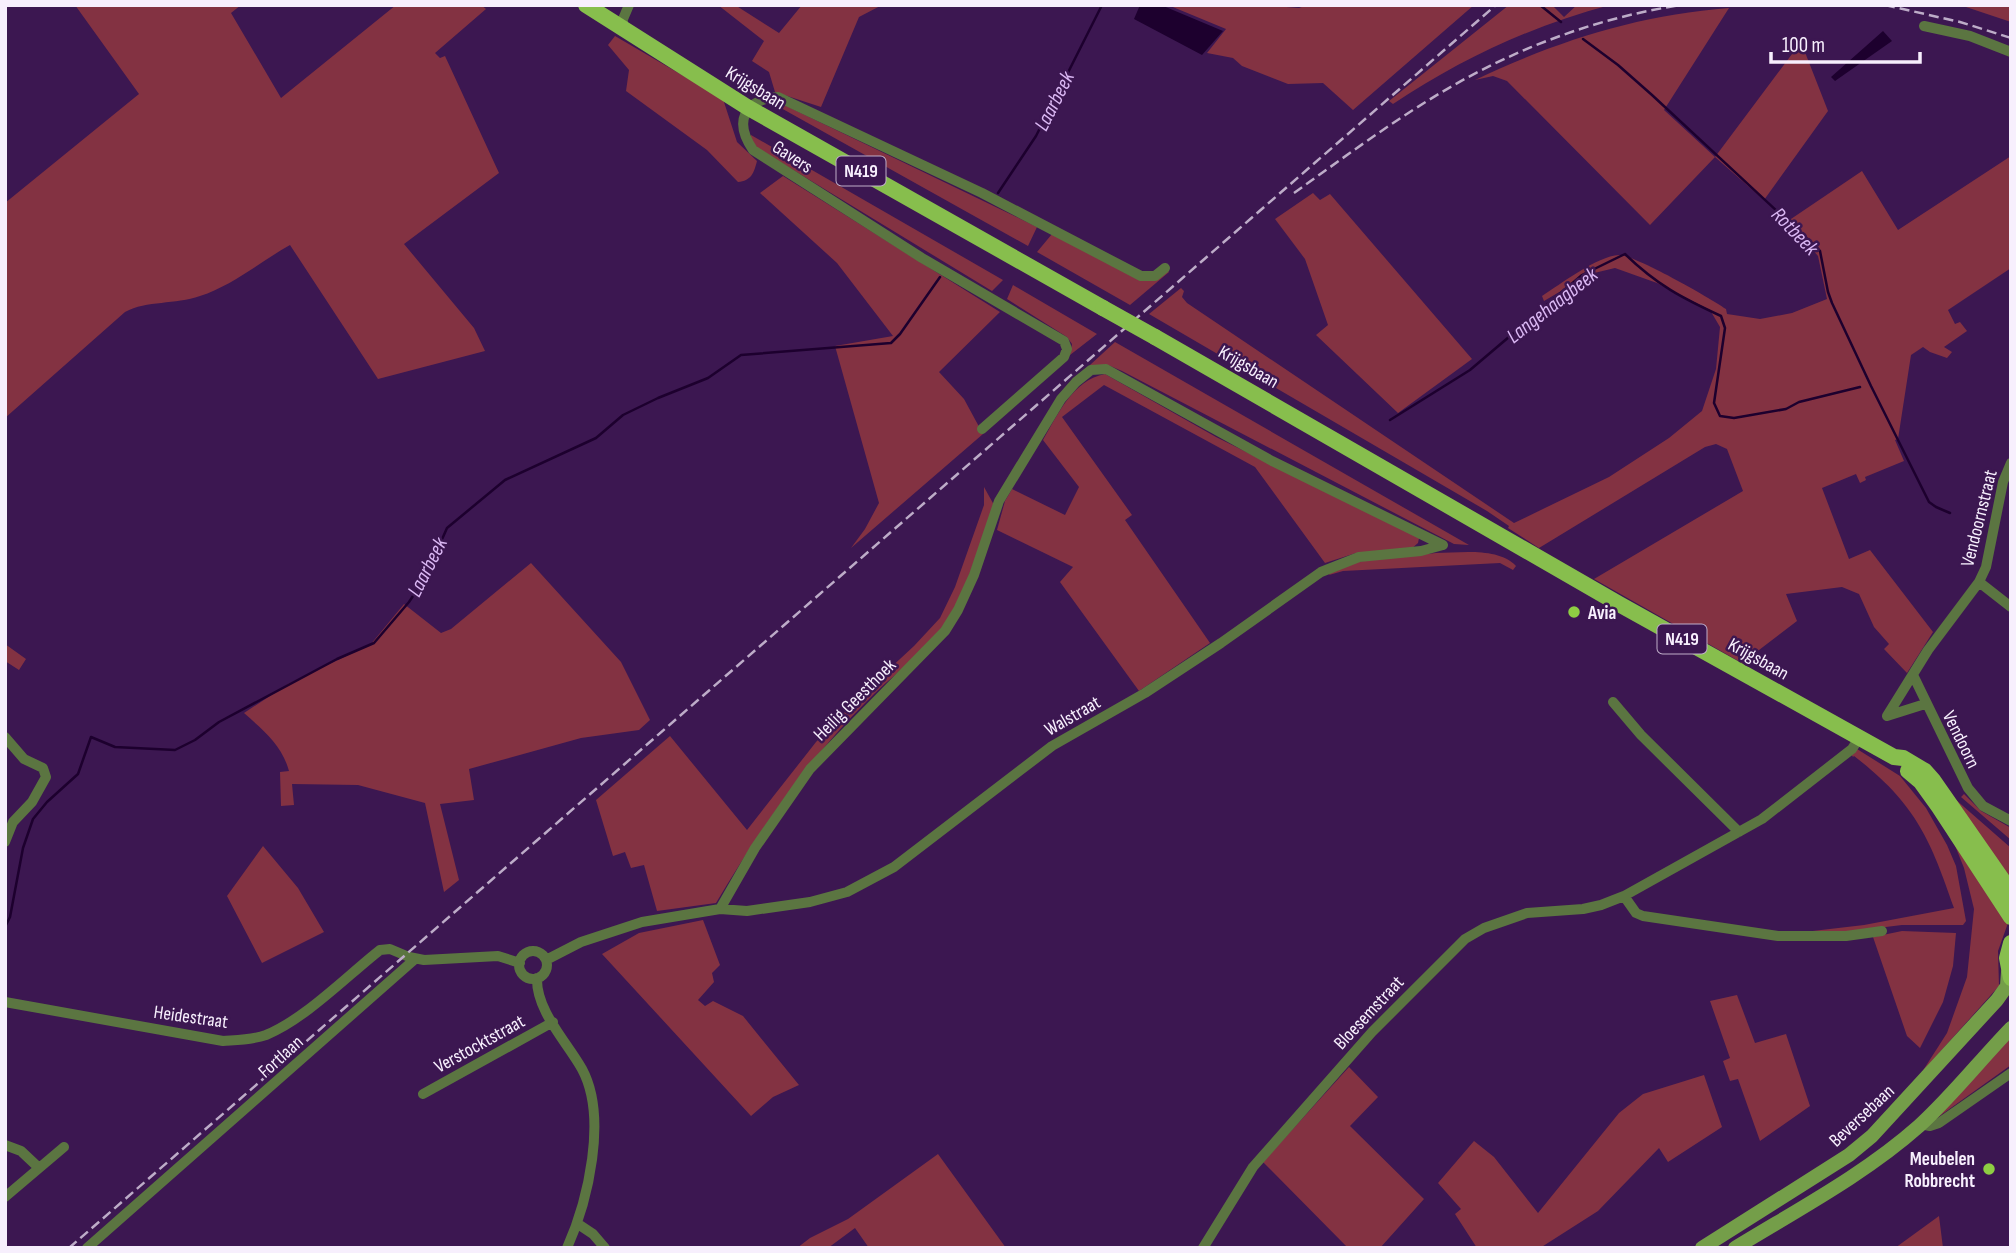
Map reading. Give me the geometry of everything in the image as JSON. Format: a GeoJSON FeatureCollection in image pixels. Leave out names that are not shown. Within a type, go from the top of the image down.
{"type":"FeatureCollection","features":[{"type":"Feature","properties":{"kind":"main road","name":"Krijgsbaan"},"geometry":{"type":"LineString","coordinates":[[586,5],[747,107],[1619,604],[1894,757],[1927,790],[2011,917]]}},
{"type":"Feature","properties":{"kind":"main road","name":"Krijgsbaan"},"geometry":{"type":"LineString","coordinates":[[1894,757],[1903,758],[1925,771],[1933,780],[2011,892]]}},
{"type":"Feature","properties":{"kind":"main road"},"geometry":{"type":"LineString","coordinates":[[2010,975],[2007,958],[2011,943]]}},
{"type":"Feature","properties":{"kind":"main road","name":"Beversebaan"},"geometry":{"type":"LineString","coordinates":[[1702,1248],[1849,1155],[1872,1136],[2003,993],[2010,975]]}},
{"type":"Feature","properties":{"kind":"main road","name":"Beversebaan"},"geometry":{"type":"LineString","coordinates":[[1735,1248],[1880,1156],[1920,1124],[2011,1028]]}},
{"type":"Feature","properties":{"kind":"street"},"geometry":{"type":"LineString","coordinates":[[623,28],[623,19],[629,5]]}},
{"type":"Feature","properties":{"kind":"street"},"geometry":{"type":"LineString","coordinates":[[1924,26],[1970,36],[2011,51]]}},
{"type":"Feature","properties":{"kind":"street"},"geometry":{"type":"LineString","coordinates":[[747,107],[759,100],[778,97],[1045,226],[1141,276],[1155,276],[1165,268]]}},
{"type":"Feature","properties":{"kind":"street","name":"Gavers"},"geometry":{"type":"LineString","coordinates":[[747,107],[743,117],[743,129],[745,139],[753,150],[922,258],[1065,341],[1068,349],[1065,357],[982,429]]}},
{"type":"Feature","properties":{"kind":"street","name":"Walstraat"},"geometry":{"type":"LineString","coordinates":[[720,909],[747,911],[810,902],[847,892],[872,880],[894,867],[1052,746],[1145,693],[1321,572],[1359,556],[1421,551],[1443,545],[1272,461],[1107,369]]}},
{"type":"Feature","properties":{"kind":"street","name":"Heilig Geesthoek"},"geometry":{"type":"LineString","coordinates":[[720,909],[755,848],[810,769],[945,631],[974,575],[999,501],[1061,399],[1091,370],[1107,369]]}},
{"type":"Feature","properties":{"kind":"street","name":"Vendoornstraat"},"geometry":{"type":"LineString","coordinates":[[1928,650],[1979,582],[1986,567],[2003,482],[2011,463]]}},
{"type":"Feature","properties":{"kind":"street","name":"Vendoornstraat"},"geometry":{"type":"LineString","coordinates":[[1979,582],[2011,607]]}},
{"type":"Feature","properties":{"kind":"street","name":"Vendoorn"},"geometry":{"type":"LineString","coordinates":[[1926,704],[1887,716],[1928,650]]}},
{"type":"Feature","properties":{"kind":"street","name":"Vendoorn"},"geometry":{"type":"LineString","coordinates":[[1913,675],[1968,788],[1983,806],[2011,821]]}},
{"type":"Feature","properties":{"kind":"street"},"geometry":{"type":"LineString","coordinates":[[1614,702],[1640,735],[1739,832]]}},
{"type":"Feature","properties":{"kind":"street"},"geometry":{"type":"LineString","coordinates":[[5,737],[24,759],[43,768],[46,777],[32,802],[13,822],[5,842]]}},
{"type":"Feature","properties":{"kind":"street","name":"Bloesemstraat"},"geometry":{"type":"LineString","coordinates":[[1203,1248],[1253,1167],[1372,1032],[1465,939],[1484,928],[1527,913],[1583,909],[1624,896],[1776,809],[1852,749],[1859,738]]}},
{"type":"Feature","properties":{"kind":"street"},"geometry":{"type":"LineString","coordinates":[[1624,896],[1636,913],[1643,916],[1778,936],[1846,936],[1882,931]]}},
{"type":"Feature","properties":{"kind":"street"},"geometry":{"type":"LineString","coordinates":[[546,960],[581,942],[642,922],[720,909]]}},
{"type":"Feature","properties":{"kind":"street","name":"Heidestraat"},"geometry":{"type":"LineString","coordinates":[[5,1002],[223,1041],[250,1039],[264,1036],[296,1018],[380,950],[386,948],[415,959]]}},
{"type":"Feature","properties":{"kind":"street"},"geometry":{"type":"LineString","coordinates":[[529,952],[541,954],[546,960],[546,970],[537,978],[526,977],[520,969],[523,956],[529,952]]}},
{"type":"Feature","properties":{"kind":"street"},"geometry":{"type":"LineString","coordinates":[[415,959],[498,956],[520,963]]}},
{"type":"Feature","properties":{"kind":"street","name":"Fortlaan"},"geometry":{"type":"LineString","coordinates":[[87,1248],[415,959]]}},
{"type":"Feature","properties":{"kind":"street"},"geometry":{"type":"LineString","coordinates":[[537,978],[540,1000],[583,1072],[595,1118],[578,1224],[566,1248]]}},
{"type":"Feature","properties":{"kind":"street","name":"Verstocktstraat"},"geometry":{"type":"LineString","coordinates":[[423,1094],[553,1022]]}},
{"type":"Feature","properties":{"kind":"street","name":"Beversebaan"},"geometry":{"type":"LineString","coordinates":[[1920,1124],[1930,1126],[1939,1123],[2011,1073]]}},
{"type":"Feature","properties":{"kind":"street"},"geometry":{"type":"LineString","coordinates":[[5,1145],[21,1151],[38,1167]]}},
{"type":"Feature","properties":{"kind":"street"},"geometry":{"type":"LineString","coordinates":[[5,1197],[64,1147]]}},
{"type":"Feature","properties":{"kind":"street"},"geometry":{"type":"LineString","coordinates":[[578,1224],[593,1234],[604,1248]]}},
{"type":"Feature","properties":{"kind":"shaded area"},"geometry":{"type":"Polygon","coordinates":[[[75,5],[241,5],[231,13],[281,98],[396,5],[481,5],[486,9],[435,53],[440,58],[445,56],[499,173],[404,244],[474,328],[485,351],[378,379],[290,245],[235,280],[212,291],[191,299],[142,306],[125,312],[5,418],[5,203],[139,94],[75,5]]]}},
{"type":"Feature","properties":{"kind":"shaded area"},"geometry":{"type":"Polygon","coordinates":[[[718,5],[735,5],[779,33],[802,5],[882,5],[859,17],[821,107],[775,92],[769,72],[752,61],[764,41],[718,5]]]}},
{"type":"Feature","properties":{"kind":"shaded area"},"geometry":{"type":"Polygon","coordinates":[[[1140,5],[1161,5],[1223,31],[1202,55],[1134,19],[1140,5]]]}},
{"type":"Feature","properties":{"kind":"shaded area"},"geometry":{"type":"Polygon","coordinates":[[[1168,5],[1261,5],[1299,8],[1307,5],[1474,5],[1353,110],[1323,83],[1288,84],[1242,66],[1233,58],[1207,53],[1226,29],[1168,5]]]}},
{"type":"Feature","properties":{"kind":"shaded area"},"geometry":{"type":"Polygon","coordinates":[[[1509,5],[1552,5],[1564,17],[1577,5],[1610,5],[1552,23],[1497,46],[1444,72],[1393,104],[1389,101],[1509,5]]]}},
{"type":"Feature","properties":{"kind":"shaded area"},"geometry":{"type":"Polygon","coordinates":[[[1960,5],[2011,5],[2011,22],[1960,5]]]}},
{"type":"Feature","properties":{"kind":"shaded area"},"geometry":{"type":"Polygon","coordinates":[[[1729,8],[1664,110],[1715,157],[1650,225],[1507,81],[1493,76],[1475,80],[1536,53],[1599,32],[1662,17],[1729,8]]]}},
{"type":"Feature","properties":{"kind":"shaded area"},"geometry":{"type":"Polygon","coordinates":[[[1883,31],[1892,41],[1835,81],[1831,77],[1883,31]]]}},
{"type":"Feature","properties":{"kind":"shaded area"},"geometry":{"type":"Polygon","coordinates":[[[615,36],[723,99],[737,142],[757,161],[749,178],[738,182],[707,150],[626,91],[629,70],[608,45],[615,36]]]}},
{"type":"Feature","properties":{"kind":"shaded area"},"geometry":{"type":"Polygon","coordinates":[[[1801,42],[1828,111],[1764,200],[1715,157],[1801,42]]]}},
{"type":"Feature","properties":{"kind":"shaded area"},"geometry":{"type":"Polygon","coordinates":[[[776,101],[1037,227],[1028,246],[772,103],[776,101]]]}},
{"type":"Feature","properties":{"kind":"shaded area"},"geometry":{"type":"Polygon","coordinates":[[[751,135],[1003,280],[992,291],[757,148],[750,139],[751,135]]]}},
{"type":"Feature","properties":{"kind":"shaded area"},"geometry":{"type":"Polygon","coordinates":[[[2011,156],[2011,268],[1948,310],[1955,324],[1960,322],[1967,331],[1944,347],[1952,352],[1947,358],[1923,347],[1911,355],[1898,439],[1895,440],[1904,461],[1865,477],[1866,480],[1860,483],[1856,474],[1822,488],[1849,559],[1870,550],[1933,632],[1907,673],[1884,649],[1889,644],[1874,627],[1859,594],[1842,587],[1786,594],[1797,621],[1742,663],[1594,579],[1743,491],[1727,449],[1716,444],[1705,447],[1539,548],[1487,511],[1149,314],[1181,288],[1184,291],[1182,297],[1187,303],[1514,523],[1609,477],[1669,438],[1702,411],[1716,369],[1720,327],[1710,310],[1657,283],[1615,268],[1590,274],[1544,301],[1542,296],[1590,265],[1619,255],[1640,262],[1705,296],[1726,309],[1727,314],[1760,319],[1792,313],[1827,299],[1818,256],[1788,221],[1862,171],[1898,230],[2011,156]]]}},
{"type":"Feature","properties":{"kind":"shaded area"},"geometry":{"type":"Polygon","coordinates":[[[783,176],[1000,312],[939,372],[964,399],[983,434],[851,548],[879,503],[835,346],[893,336],[837,263],[760,193],[783,176]]]}},
{"type":"Feature","properties":{"kind":"shaded area"},"geometry":{"type":"Polygon","coordinates":[[[1313,193],[1320,200],[1330,194],[1472,359],[1398,413],[1316,335],[1328,325],[1305,259],[1275,219],[1313,193]]]}},
{"type":"Feature","properties":{"kind":"shaded area"},"geometry":{"type":"Polygon","coordinates":[[[1052,234],[1140,280],[1152,280],[1165,268],[1169,272],[1130,305],[1037,252],[1052,234]]]}},
{"type":"Feature","properties":{"kind":"shaded area"},"geometry":{"type":"Polygon","coordinates":[[[1013,285],[1097,334],[1070,355],[1072,344],[1067,337],[1007,299],[1013,285]]]}},
{"type":"Feature","properties":{"kind":"shaded area"},"geometry":{"type":"Polygon","coordinates":[[[1115,342],[1469,545],[1454,544],[1122,371],[1108,365],[1090,365],[1115,342]]]}},
{"type":"Feature","properties":{"kind":"shaded area"},"geometry":{"type":"Polygon","coordinates":[[[1105,374],[1216,437],[1419,538],[1418,543],[1411,549],[1356,553],[1325,563],[1255,467],[1104,385],[1062,417],[1132,515],[1125,520],[1210,643],[1139,691],[1060,582],[1073,567],[997,530],[1005,501],[1012,489],[1065,515],[1079,487],[1043,440],[1075,391],[1094,377],[1105,374]]]}},
{"type":"Feature","properties":{"kind":"shaded area"},"geometry":{"type":"Polygon","coordinates":[[[984,487],[994,505],[964,587],[939,632],[866,702],[823,749],[767,824],[716,903],[657,911],[644,865],[631,868],[625,852],[613,856],[596,800],[670,736],[747,830],[816,742],[940,618],[955,587],[984,505],[984,487]]]}},
{"type":"Feature","properties":{"kind":"shaded area"},"geometry":{"type":"Polygon","coordinates":[[[1436,553],[1489,554],[1508,560],[1516,566],[1513,570],[1500,563],[1343,571],[1329,575],[1332,570],[1355,562],[1436,553]]]}},
{"type":"Feature","properties":{"kind":"shaded area"},"geometry":{"type":"Polygon","coordinates":[[[531,563],[621,662],[650,720],[639,730],[581,738],[469,769],[474,800],[440,804],[459,880],[444,892],[425,803],[358,785],[292,784],[294,805],[281,806],[280,772],[289,771],[286,762],[271,739],[244,713],[288,684],[371,644],[404,604],[441,633],[451,629],[531,563]]]}},
{"type":"Feature","properties":{"kind":"shaded area"},"geometry":{"type":"Polygon","coordinates":[[[5,644],[26,659],[19,670],[5,661],[5,644]]]}},
{"type":"Feature","properties":{"kind":"shaded area"},"geometry":{"type":"Polygon","coordinates":[[[1857,749],[1900,776],[1926,808],[1956,866],[1966,921],[1963,925],[1902,925],[1837,933],[1804,932],[1864,925],[1954,908],[1937,861],[1918,823],[1892,790],[1853,757],[1851,754],[1857,749]]]}},
{"type":"Feature","properties":{"kind":"shaded area"},"geometry":{"type":"Polygon","coordinates":[[[1964,794],[1981,811],[2011,828],[2011,840],[1961,797],[1964,794]]]}},
{"type":"Feature","properties":{"kind":"shaded area"},"geometry":{"type":"Polygon","coordinates":[[[1955,799],[2011,848],[2011,883],[1955,799]]]}},
{"type":"Feature","properties":{"kind":"shaded area"},"geometry":{"type":"Polygon","coordinates":[[[1954,843],[2008,923],[1998,951],[1999,986],[1922,1072],[1947,1033],[1967,977],[1974,909],[1964,868],[1954,843]]]}},
{"type":"Feature","properties":{"kind":"shaded area"},"geometry":{"type":"Polygon","coordinates":[[[263,846],[298,888],[324,932],[262,963],[227,896],[263,846]]]}},
{"type":"Feature","properties":{"kind":"shaded area"},"geometry":{"type":"Polygon","coordinates":[[[703,920],[720,965],[712,973],[714,982],[698,1000],[705,1006],[713,1001],[743,1016],[799,1085],[773,1097],[751,1116],[602,954],[639,933],[703,920]]]}},
{"type":"Feature","properties":{"kind":"shaded area"},"geometry":{"type":"Polygon","coordinates":[[[1902,931],[1956,933],[1953,966],[1943,1002],[1920,1048],[1907,1036],[1873,937],[1902,931]]]}},
{"type":"Feature","properties":{"kind":"shaded area"},"geometry":{"type":"Polygon","coordinates":[[[1737,995],[1755,1043],[1786,1034],[1810,1106],[1760,1141],[1738,1079],[1730,1081],[1723,1061],[1730,1058],[1710,1001],[1737,995]]]}},
{"type":"Feature","properties":{"kind":"shaded area"},"geometry":{"type":"Polygon","coordinates":[[[2011,1032],[2011,1065],[1934,1120],[2011,1032]]]}},
{"type":"Feature","properties":{"kind":"shaded area"},"geometry":{"type":"Polygon","coordinates":[[[1349,1067],[1378,1097],[1350,1126],[1424,1199],[1380,1248],[1348,1248],[1263,1162],[1349,1067]]]}},
{"type":"Feature","properties":{"kind":"shaded area"},"geometry":{"type":"Polygon","coordinates":[[[1704,1075],[1722,1127],[1668,1162],[1659,1148],[1598,1211],[1540,1248],[1477,1248],[1455,1214],[1461,1209],[1438,1183],[1474,1141],[1494,1157],[1538,1213],[1619,1113],[1643,1094],[1704,1075]]]}},
{"type":"Feature","properties":{"kind":"shaded area"},"geometry":{"type":"Polygon","coordinates":[[[938,1154],[1006,1248],[869,1248],[855,1228],[828,1248],[797,1248],[810,1238],[848,1219],[938,1154]]]}},
{"type":"Feature","properties":{"kind":"shaded area"},"geometry":{"type":"Polygon","coordinates":[[[1939,1216],[1943,1248],[1895,1248],[1939,1216]]]}},
{"type":"Feature","properties":{"kind":"waterway","name":"Laarbeek"},"geometry":{"type":"LineString","coordinates":[[998,193],[1036,136],[1102,5]]}},
{"type":"Feature","properties":{"kind":"waterway","name":"Rotbeek"},"geometry":{"type":"LineString","coordinates":[[1540,5],[1561,22]]}},
{"type":"Feature","properties":{"kind":"waterway","name":"Rotbeek"},"geometry":{"type":"LineString","coordinates":[[1583,39],[1652,95],[1820,251],[1832,303],[1871,386],[1929,502],[1950,513]]}},
{"type":"Feature","properties":{"kind":"waterway","name":"Langehaagbeek"},"geometry":{"type":"LineString","coordinates":[[1390,420],[1470,370],[1582,275],[1625,254],[1670,290],[1721,316],[1725,328],[1714,403],[1720,416],[1734,418],[1786,409],[1799,402],[1860,387]]}},
{"type":"Feature","properties":{"kind":"waterway","name":"Laarbeek"},"geometry":{"type":"LineString","coordinates":[[5,927],[10,917],[23,848],[33,819],[47,802],[78,774],[91,737],[115,747],[175,750],[195,740],[219,722],[337,659],[374,643],[409,602],[425,578],[447,528],[505,480],[596,438],[623,415],[708,378],[741,355],[891,343],[940,277]]}},
{"type":"Feature","properties":{"kind":"railway"},"geometry":{"type":"LineString","coordinates":[[69,1248],[1496,5]]}},
{"type":"Feature","properties":{"kind":"railway"},"geometry":{"type":"LineString","coordinates":[[1294,193],[1413,110],[1508,57],[1593,25],[1681,5]]}},
{"type":"Feature","properties":{"kind":"railway"},"geometry":{"type":"LineString","coordinates":[[1885,5],[1960,22],[2011,38]]}},
{"type":"Feature","properties":{"kind":"place","name":"Avia"},"geometry":{"type":"Point","coordinates":[1574,612]}},
{"type":"Feature","properties":{"kind":"place","name":"Meubelen Robbrecht"},"geometry":{"type":"Point","coordinates":[1989,1169]}}]}
